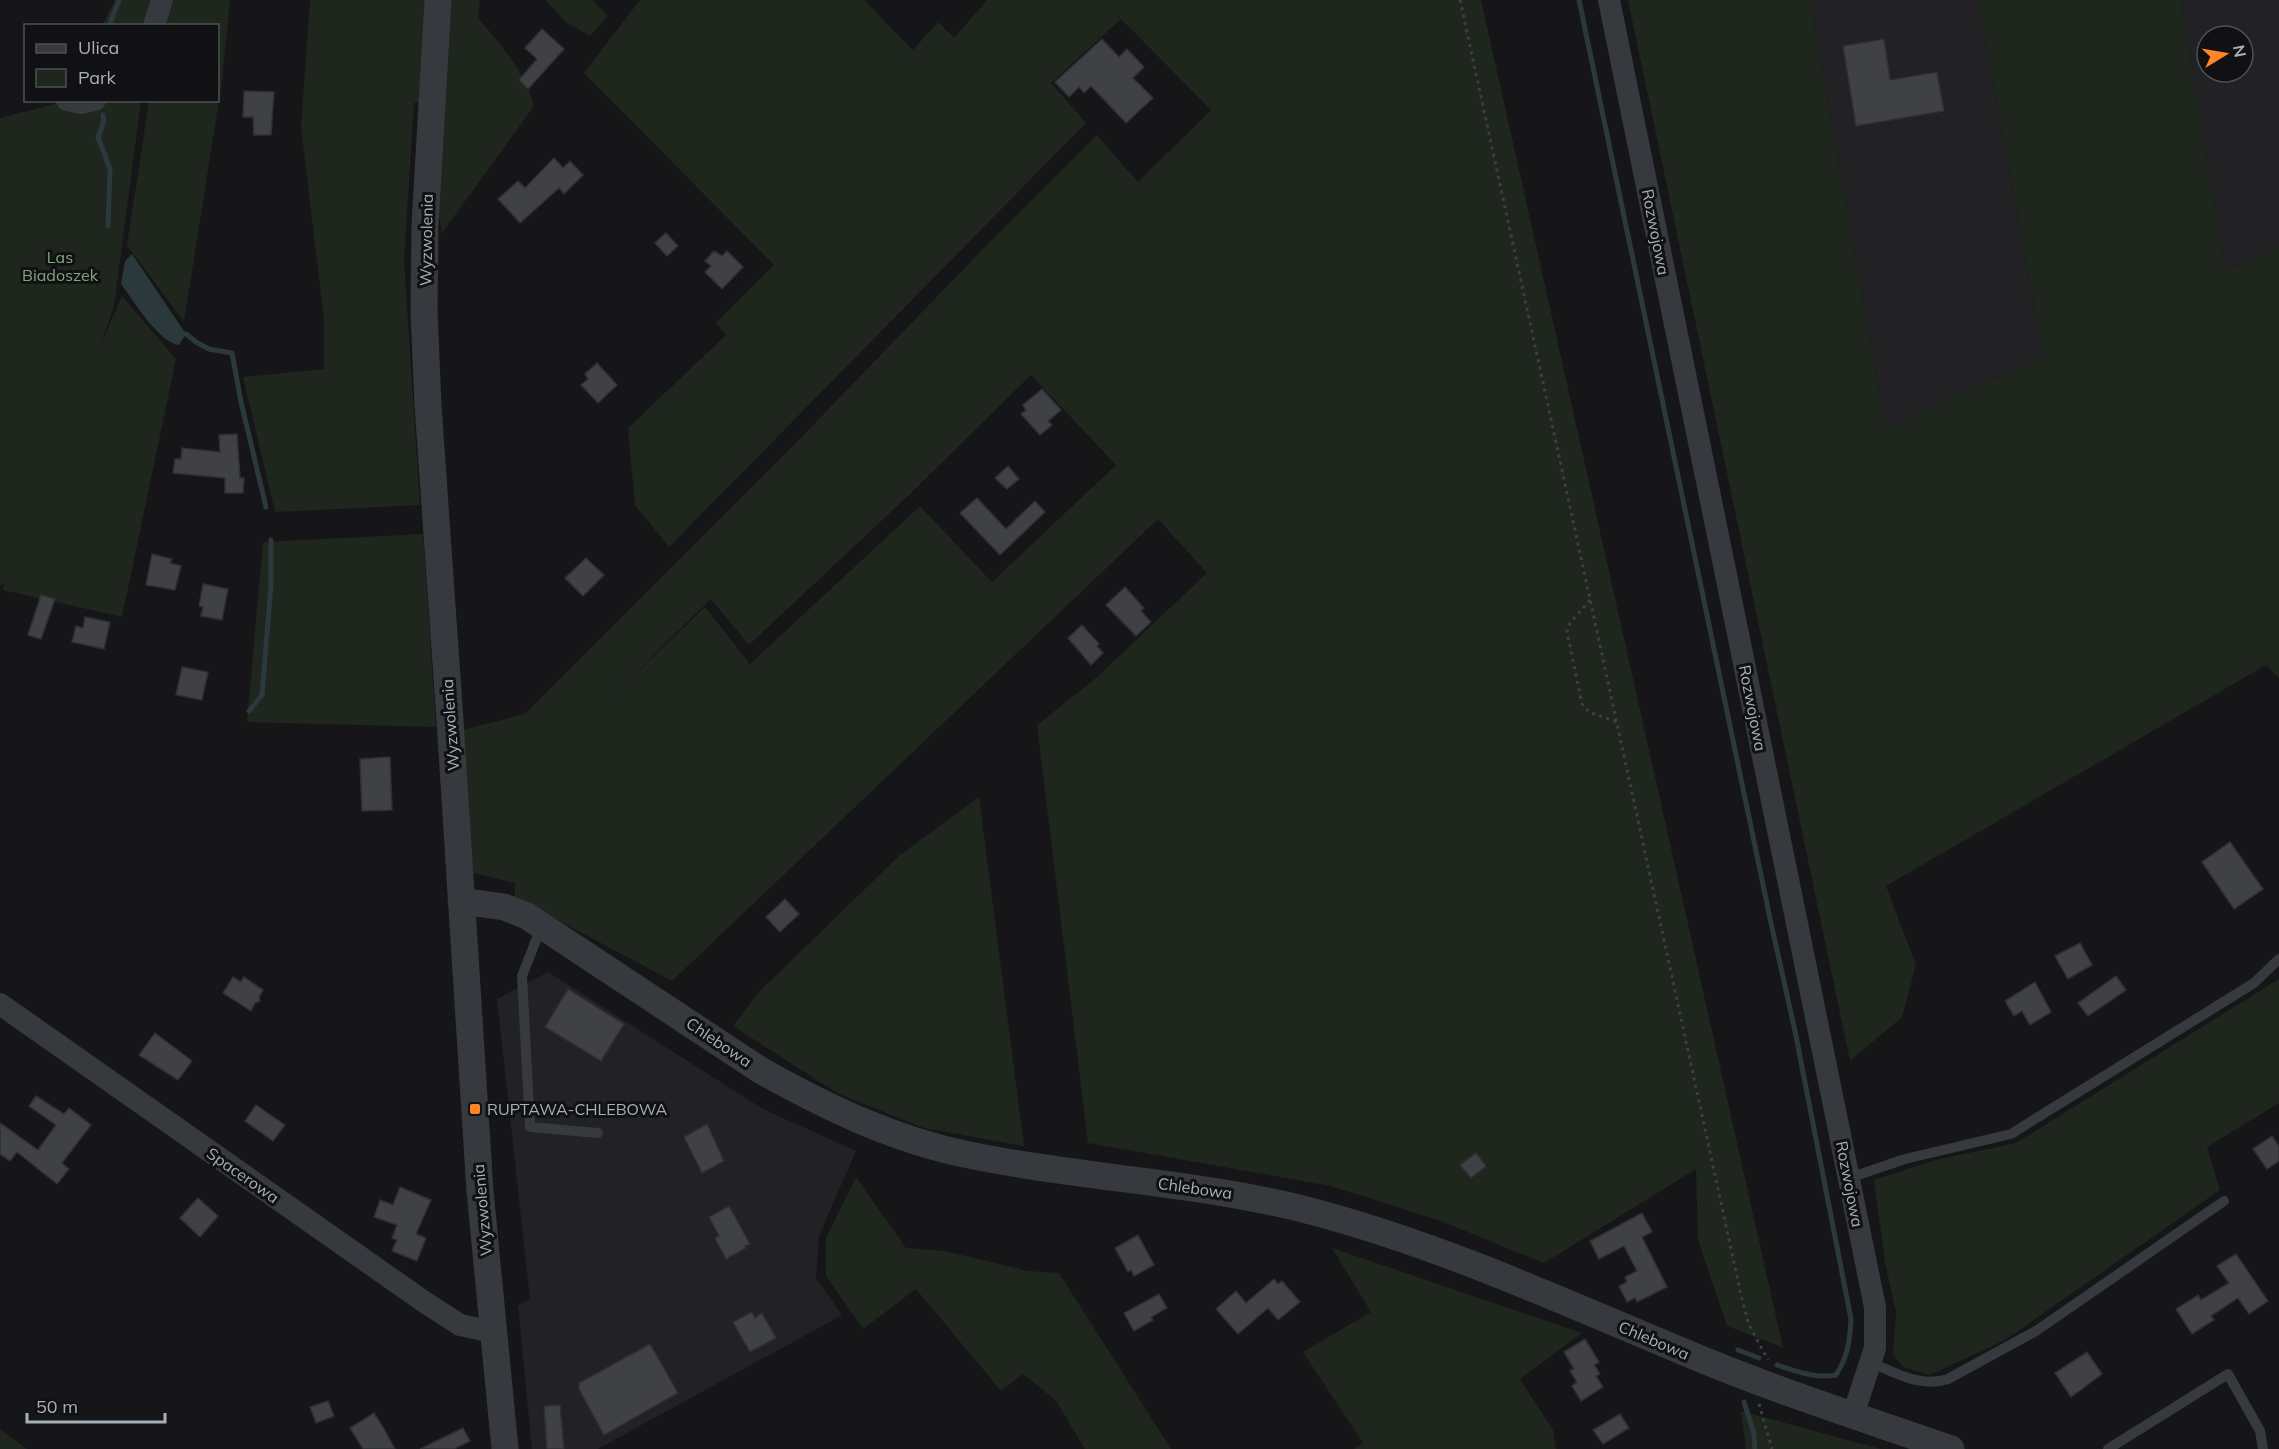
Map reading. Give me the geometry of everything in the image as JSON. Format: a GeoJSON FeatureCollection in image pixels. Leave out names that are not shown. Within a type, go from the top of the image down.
{"type":"FeatureCollection","features":[{"type":"Feature","properties":{"kind":"street"},"geometry":{"type":"LineString","coordinates":[[155,24],[162,0]]}},
{"type":"Feature","properties":{"kind":"street","name":"Wyzwolenia"},"geometry":{"type":"LineString","coordinates":[[438,0],[426,199],[424,311],[428,405],[480,1191],[505,1449]]}},
{"type":"Feature","properties":{"kind":"street","name":"Rozwojowa"},"geometry":{"type":"LineString","coordinates":[[1609,0],[1875,1307],[1875,1348],[1853,1415]]}},
{"type":"Feature","properties":{"kind":"street","name":"Chlebowa"},"geometry":{"type":"LineString","coordinates":[[461,901],[504,907],[542,925],[760,1070],[825,1105],[873,1126],[969,1155],[1210,1189],[1317,1212],[1449,1256],[1704,1361],[1951,1449]]}},
{"type":"Feature","properties":{"kind":"street","name":"Spacerowa"},"geometry":{"type":"LineString","coordinates":[[0,1004],[423,1301],[460,1325],[493,1332]]}},
{"type":"Feature","properties":{"kind":"lane"},"geometry":{"type":"LineString","coordinates":[[542,925],[522,976],[530,1127],[598,1133]]}},
{"type":"Feature","properties":{"kind":"lane"},"geometry":{"type":"LineString","coordinates":[[1849,1178],[1905,1159],[2011,1134],[2254,983],[2279,959]]}},
{"type":"Feature","properties":{"kind":"lane"},"geometry":{"type":"LineString","coordinates":[[1870,1362],[1919,1382],[1937,1382],[1948,1378],[2036,1330],[2224,1201]]}},
{"type":"Feature","properties":{"kind":"lane"},"geometry":{"type":"LineString","coordinates":[[2108,1449],[2228,1374],[2260,1431],[2263,1449]]}},
{"type":"Feature","properties":{"kind":"path"},"geometry":{"type":"LineString","coordinates":[[1460,0],[1741,1296],[1749,1325],[1768,1359],[1758,1401],[1772,1449]]}},
{"type":"Feature","properties":{"kind":"path"},"geometry":{"type":"LineString","coordinates":[[1590,600],[1570,623],[1567,632],[1580,699],[1589,712],[1617,722]]}},
{"type":"Feature","properties":{"kind":"shaded area"},"geometry":{"type":"Polygon","coordinates":[[[1810,0],[1978,0],[2043,356],[1886,429],[1810,0]]]}},
{"type":"Feature","properties":{"kind":"shaded area"},"geometry":{"type":"Polygon","coordinates":[[[2181,0],[2279,0],[2279,246],[2225,271],[2181,0]]]}},
{"type":"Feature","properties":{"kind":"shaded area"},"geometry":{"type":"Polygon","coordinates":[[[132,254],[186,334],[179,345],[171,342],[155,329],[121,284],[125,261],[132,254]]]}},
{"type":"Feature","properties":{"kind":"shaded area"},"geometry":{"type":"Polygon","coordinates":[[[548,972],[763,1109],[856,1151],[819,1236],[816,1278],[842,1315],[598,1449],[532,1449],[518,1306],[530,1299],[497,999],[548,972]]]}},
{"type":"Feature","properties":{"kind":"green space"},"geometry":{"type":"Polygon","coordinates":[[[115,0],[157,0],[146,24],[103,24],[115,0]]]}},
{"type":"Feature","properties":{"kind":"green space"},"geometry":{"type":"Polygon","coordinates":[[[171,0],[230,0],[219,100],[219,24],[165,24],[171,0]]]}},
{"type":"Feature","properties":{"kind":"green space"},"geometry":{"type":"Polygon","coordinates":[[[310,0],[426,0],[420,102],[414,103],[404,260],[420,505],[275,512],[243,377],[324,369],[324,320],[301,127],[310,0]]]}},
{"type":"Feature","properties":{"kind":"green space"},"geometry":{"type":"Polygon","coordinates":[[[446,0],[480,0],[478,17],[503,48],[525,81],[534,106],[442,233],[434,187],[446,0]]]}},
{"type":"Feature","properties":{"kind":"green space"},"geometry":{"type":"Polygon","coordinates":[[[545,0],[592,0],[608,16],[590,36],[566,22],[545,0]]]}},
{"type":"Feature","properties":{"kind":"green space"},"geometry":{"type":"Polygon","coordinates":[[[640,0],[867,0],[866,2],[913,50],[938,22],[954,38],[987,0],[1481,0],[1783,1348],[1727,1326],[1698,1240],[1696,1169],[1544,1263],[1441,1221],[1331,1186],[1088,1143],[1037,725],[1097,677],[1207,573],[1158,519],[672,981],[515,897],[515,883],[473,873],[462,730],[525,714],[784,455],[1097,135],[1138,182],[1211,110],[1121,19],[1051,83],[1086,123],[669,547],[635,505],[628,428],[726,335],[716,323],[774,265],[584,73],[640,0]],[[1031,375],[909,495],[749,645],[711,599],[604,704],[705,607],[750,664],[920,506],[992,582],[1116,465],[1031,375]]]}},
{"type":"Feature","properties":{"kind":"green space"},"geometry":{"type":"Polygon","coordinates":[[[1628,0],[1810,0],[1886,429],[2043,356],[1978,0],[2181,0],[2225,271],[2279,246],[2279,678],[2266,665],[1886,886],[1916,965],[1902,1017],[1850,1061],[1628,0]]]}},
{"type":"Feature","properties":{"kind":"green space","name":"Las Biadoszek"},"geometry":{"type":"Polygon","coordinates":[[[63,102],[141,102],[114,306],[101,344],[122,296],[176,359],[122,617],[3,590],[5,584],[0,585],[0,118],[63,102]]]}},
{"type":"Feature","properties":{"kind":"green space"},"geometry":{"type":"Polygon","coordinates":[[[149,102],[219,102],[184,322],[127,245],[149,102]]]}},
{"type":"Feature","properties":{"kind":"green space"},"geometry":{"type":"Polygon","coordinates":[[[423,534],[436,727],[247,722],[263,542],[423,534]]]}},
{"type":"Feature","properties":{"kind":"green space"},"geometry":{"type":"Polygon","coordinates":[[[979,797],[1024,1146],[924,1128],[837,1093],[733,1026],[758,993],[900,855],[979,797]]]}},
{"type":"Feature","properties":{"kind":"green space"},"geometry":{"type":"Polygon","coordinates":[[[2279,979],[2279,1103],[2207,1147],[2220,1190],[2005,1340],[1930,1375],[1903,1367],[1893,1355],[1896,1312],[1885,1262],[1874,1180],[1935,1160],[2016,1143],[2279,979]]]}},
{"type":"Feature","properties":{"kind":"green space"},"geometry":{"type":"Polygon","coordinates":[[[856,1177],[906,1248],[945,1251],[1028,1271],[1059,1273],[1171,1449],[1085,1449],[1056,1401],[1023,1374],[1001,1391],[916,1289],[863,1329],[826,1276],[826,1238],[856,1177]]]}},
{"type":"Feature","properties":{"kind":"green space"},"geometry":{"type":"Polygon","coordinates":[[[1332,1248],[1582,1333],[1520,1379],[1553,1430],[1556,1449],[1354,1449],[1363,1443],[1303,1352],[1371,1312],[1332,1248]]]}},
{"type":"Feature","properties":{"kind":"green space"},"geometry":{"type":"Polygon","coordinates":[[[1741,1411],[1881,1449],[1746,1449],[1741,1411]]]}},
{"type":"Feature","properties":{"kind":"green space"},"geometry":{"type":"Polygon","coordinates":[[[0,1429],[27,1449],[0,1449],[0,1429]]]}},
{"type":"Feature","properties":{"kind":"building"},"geometry":{"type":"Polygon","coordinates":[[[542,29],[564,49],[528,89],[519,80],[537,59],[525,48],[542,29]]]}},
{"type":"Feature","properties":{"kind":"building"},"geometry":{"type":"Polygon","coordinates":[[[1102,39],[1119,57],[1127,49],[1144,67],[1133,78],[1153,98],[1126,123],[1091,86],[1084,93],[1079,87],[1069,97],[1055,82],[1102,39]]]}},
{"type":"Feature","properties":{"kind":"building"},"geometry":{"type":"Polygon","coordinates":[[[1884,39],[1890,80],[1937,72],[1944,111],[1856,126],[1843,46],[1884,39]]]}},
{"type":"Feature","properties":{"kind":"building"},"geometry":{"type":"Polygon","coordinates":[[[244,91],[274,92],[271,135],[254,135],[253,117],[243,117],[244,91]]]}},
{"type":"Feature","properties":{"kind":"building"},"geometry":{"type":"Polygon","coordinates":[[[554,158],[563,168],[570,161],[583,175],[564,194],[559,188],[520,223],[498,199],[518,181],[525,188],[554,158]]]}},
{"type":"Feature","properties":{"kind":"building"},"geometry":{"type":"Polygon","coordinates":[[[666,233],[678,246],[667,256],[655,243],[666,233]]]}},
{"type":"Feature","properties":{"kind":"building"},"geometry":{"type":"Polygon","coordinates":[[[714,251],[722,256],[727,251],[743,267],[722,289],[705,272],[711,266],[705,261],[714,251]]]}},
{"type":"Feature","properties":{"kind":"building"},"geometry":{"type":"Polygon","coordinates":[[[597,363],[617,385],[598,403],[581,385],[588,379],[585,374],[597,363]]]}},
{"type":"Feature","properties":{"kind":"building"},"geometry":{"type":"Polygon","coordinates":[[[1042,389],[1061,410],[1048,421],[1052,425],[1040,435],[1021,414],[1026,410],[1023,405],[1042,389]]]}},
{"type":"Feature","properties":{"kind":"building"},"geometry":{"type":"Polygon","coordinates":[[[237,434],[240,478],[244,478],[243,493],[225,493],[225,478],[173,473],[175,459],[181,459],[182,448],[220,452],[219,435],[237,434]]]}},
{"type":"Feature","properties":{"kind":"building"},"geometry":{"type":"Polygon","coordinates":[[[1008,466],[1019,479],[1007,489],[995,478],[1008,466]]]}},
{"type":"Feature","properties":{"kind":"building"},"geometry":{"type":"Polygon","coordinates":[[[977,498],[1006,529],[1035,501],[1045,512],[1000,555],[960,513],[977,498]]]}},
{"type":"Feature","properties":{"kind":"building"},"geometry":{"type":"Polygon","coordinates":[[[152,554],[172,559],[170,563],[181,566],[175,590],[146,585],[152,554]]]}},
{"type":"Feature","properties":{"kind":"building"},"geometry":{"type":"Polygon","coordinates":[[[586,558],[604,575],[583,596],[565,578],[586,558]]]}},
{"type":"Feature","properties":{"kind":"building"},"geometry":{"type":"Polygon","coordinates":[[[203,584],[228,589],[222,620],[201,616],[203,607],[199,606],[203,584]]]}},
{"type":"Feature","properties":{"kind":"building"},"geometry":{"type":"Polygon","coordinates":[[[1125,587],[1144,608],[1141,611],[1151,622],[1136,636],[1106,605],[1125,587]]]}},
{"type":"Feature","properties":{"kind":"building"},"geometry":{"type":"Polygon","coordinates":[[[41,595],[55,599],[41,639],[28,635],[41,595]]]}},
{"type":"Feature","properties":{"kind":"building"},"geometry":{"type":"Polygon","coordinates":[[[85,617],[110,622],[104,649],[72,642],[76,626],[83,628],[85,617]]]}},
{"type":"Feature","properties":{"kind":"building"},"geometry":{"type":"Polygon","coordinates":[[[1082,625],[1099,644],[1097,646],[1103,653],[1091,665],[1068,638],[1082,625]]]}},
{"type":"Feature","properties":{"kind":"building"},"geometry":{"type":"Polygon","coordinates":[[[182,667],[208,672],[202,700],[176,695],[182,667]]]}},
{"type":"Feature","properties":{"kind":"building"},"geometry":{"type":"Polygon","coordinates":[[[390,757],[392,810],[362,811],[360,759],[390,757]]]}},
{"type":"Feature","properties":{"kind":"building"},"geometry":{"type":"Polygon","coordinates":[[[2230,842],[2263,889],[2234,909],[2202,862],[2230,842]]]}},
{"type":"Feature","properties":{"kind":"building"},"geometry":{"type":"Polygon","coordinates":[[[785,899],[799,914],[780,932],[766,917],[785,899]]]}},
{"type":"Feature","properties":{"kind":"building"},"geometry":{"type":"Polygon","coordinates":[[[2080,943],[2092,965],[2068,979],[2055,956],[2080,943]]]}},
{"type":"Feature","properties":{"kind":"building"},"geometry":{"type":"Polygon","coordinates":[[[2116,976],[2126,990],[2088,1016],[2078,1003],[2116,976]]]}},
{"type":"Feature","properties":{"kind":"building"},"geometry":{"type":"Polygon","coordinates":[[[233,977],[241,982],[244,977],[263,990],[259,997],[260,1001],[255,1003],[251,1011],[223,993],[233,977]]]}},
{"type":"Feature","properties":{"kind":"building"},"geometry":{"type":"Polygon","coordinates":[[[2035,982],[2051,1012],[2030,1025],[2022,1011],[2014,1016],[2005,1001],[2035,982]]]}},
{"type":"Feature","properties":{"kind":"building"},"geometry":{"type":"Polygon","coordinates":[[[568,989],[624,1024],[601,1061],[545,1027],[568,989]]]}},
{"type":"Feature","properties":{"kind":"building"},"geometry":{"type":"Polygon","coordinates":[[[155,1033],[192,1061],[178,1080],[139,1055],[155,1033]]]}},
{"type":"Feature","properties":{"kind":"building"},"geometry":{"type":"Polygon","coordinates":[[[36,1096],[64,1114],[69,1108],[91,1125],[62,1163],[69,1169],[57,1184],[17,1152],[10,1161],[0,1154],[0,1123],[38,1150],[56,1125],[29,1106],[36,1096]]]}},
{"type":"Feature","properties":{"kind":"building"},"geometry":{"type":"Polygon","coordinates":[[[256,1105],[285,1125],[273,1141],[245,1121],[256,1105]]]}},
{"type":"Feature","properties":{"kind":"building"},"geometry":{"type":"Polygon","coordinates":[[[707,1124],[724,1161],[702,1173],[684,1137],[707,1124]]]}},
{"type":"Feature","properties":{"kind":"building"},"geometry":{"type":"Polygon","coordinates":[[[2272,1136],[2279,1146],[2279,1161],[2267,1169],[2253,1149],[2272,1136]]]}},
{"type":"Feature","properties":{"kind":"building"},"geometry":{"type":"Polygon","coordinates":[[[1476,1153],[1486,1166],[1471,1178],[1460,1165],[1476,1153]]]}},
{"type":"Feature","properties":{"kind":"building"},"geometry":{"type":"Polygon","coordinates":[[[400,1187],[431,1200],[416,1234],[426,1238],[417,1261],[392,1251],[397,1240],[392,1238],[397,1225],[374,1217],[380,1200],[393,1205],[400,1187]]]}},
{"type":"Feature","properties":{"kind":"building"},"geometry":{"type":"Polygon","coordinates":[[[198,1198],[218,1216],[200,1237],[180,1218],[198,1198]]]}},
{"type":"Feature","properties":{"kind":"building"},"geometry":{"type":"Polygon","coordinates":[[[729,1206],[750,1244],[726,1259],[715,1238],[719,1236],[709,1217],[729,1206]]]}},
{"type":"Feature","properties":{"kind":"building"},"geometry":{"type":"Polygon","coordinates":[[[1642,1213],[1652,1232],[1642,1237],[1667,1287],[1637,1302],[1635,1298],[1627,1302],[1619,1286],[1627,1282],[1625,1277],[1637,1271],[1624,1246],[1599,1259],[1590,1241],[1642,1213]]]}},
{"type":"Feature","properties":{"kind":"building"},"geometry":{"type":"Polygon","coordinates":[[[1138,1235],[1154,1265],[1134,1276],[1131,1270],[1128,1272],[1115,1248],[1138,1235]]]}},
{"type":"Feature","properties":{"kind":"building"},"geometry":{"type":"Polygon","coordinates":[[[2236,1254],[2268,1301],[2249,1314],[2238,1298],[2211,1316],[2214,1320],[2192,1334],[2176,1309],[2198,1295],[2201,1300],[2229,1283],[2217,1266],[2236,1254]]]}},
{"type":"Feature","properties":{"kind":"building"},"geometry":{"type":"Polygon","coordinates":[[[1274,1279],[1278,1284],[1282,1281],[1300,1302],[1278,1320],[1268,1308],[1238,1334],[1216,1309],[1236,1291],[1246,1303],[1274,1279]]]}},
{"type":"Feature","properties":{"kind":"building"},"geometry":{"type":"Polygon","coordinates":[[[1159,1294],[1167,1308],[1151,1317],[1153,1320],[1134,1331],[1124,1313],[1159,1294]]]}},
{"type":"Feature","properties":{"kind":"building"},"geometry":{"type":"Polygon","coordinates":[[[752,1312],[755,1318],[762,1313],[776,1338],[750,1352],[733,1322],[752,1312]]]}},
{"type":"Feature","properties":{"kind":"building"},"geometry":{"type":"Polygon","coordinates":[[[1585,1339],[1599,1362],[1594,1365],[1600,1374],[1596,1376],[1603,1387],[1581,1401],[1572,1386],[1577,1382],[1570,1371],[1574,1369],[1564,1352],[1585,1339]]]}},
{"type":"Feature","properties":{"kind":"building"},"geometry":{"type":"Polygon","coordinates":[[[650,1344],[678,1393],[604,1435],[579,1389],[579,1383],[650,1344]]]}},
{"type":"Feature","properties":{"kind":"building"},"geometry":{"type":"Polygon","coordinates":[[[2087,1352],[2102,1374],[2071,1397],[2055,1373],[2087,1352]]]}},
{"type":"Feature","properties":{"kind":"building"},"geometry":{"type":"Polygon","coordinates":[[[328,1401],[334,1416],[316,1423],[310,1407],[328,1401]]]}},
{"type":"Feature","properties":{"kind":"building"},"geometry":{"type":"Polygon","coordinates":[[[560,1405],[564,1449],[547,1449],[544,1406],[560,1405]]]}},
{"type":"Feature","properties":{"kind":"building"},"geometry":{"type":"Polygon","coordinates":[[[374,1413],[395,1449],[363,1449],[350,1428],[374,1413]]]}},
{"type":"Feature","properties":{"kind":"building"},"geometry":{"type":"Polygon","coordinates":[[[1620,1414],[1629,1428],[1603,1444],[1593,1430],[1620,1414]]]}},
{"type":"Feature","properties":{"kind":"building"},"geometry":{"type":"Polygon","coordinates":[[[463,1428],[470,1441],[454,1449],[420,1449],[463,1428]]]}},
{"type":"Feature","properties":{"kind":"waterway"},"geometry":{"type":"LineString","coordinates":[[110,24],[119,0]]}},
{"type":"Feature","properties":{"kind":"waterway"},"geometry":{"type":"LineString","coordinates":[[1579,0],[1795,1031],[1851,1319],[1848,1348],[1836,1375],[1814,1375],[1777,1365]]}},
{"type":"Feature","properties":{"kind":"waterway"},"geometry":{"type":"LineString","coordinates":[[103,115],[104,121],[98,137],[110,169],[108,226]]}},
{"type":"Feature","properties":{"kind":"waterway"},"geometry":{"type":"LineString","coordinates":[[186,334],[209,349],[232,353],[266,507]]}},
{"type":"Feature","properties":{"kind":"waterway"},"geometry":{"type":"LineString","coordinates":[[249,711],[262,695],[271,585],[271,540]]}},
{"type":"Feature","properties":{"kind":"waterway"},"geometry":{"type":"LineString","coordinates":[[1738,1350],[1759,1358]]}},
{"type":"Feature","properties":{"kind":"waterway"},"geometry":{"type":"LineString","coordinates":[[1744,1402],[1754,1434],[1755,1449]]}},
{"type":"Feature","properties":{"kind":"place","name":"RUPTAWA-CHLEBOWA"},"geometry":{"type":"Point","coordinates":[475,1109]}}]}
